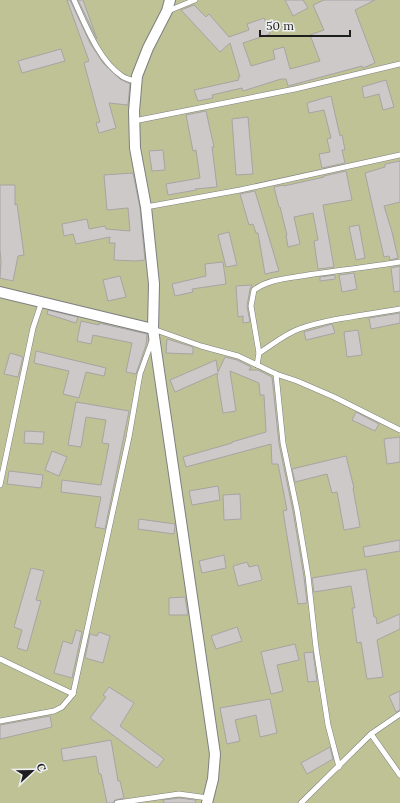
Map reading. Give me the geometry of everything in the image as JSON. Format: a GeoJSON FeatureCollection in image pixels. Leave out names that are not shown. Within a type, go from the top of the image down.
{"type":"FeatureCollection","features":[{"type":"Feature","properties":{"kind":"street"},"geometry":{"type":"LineString","coordinates":[[170,0],[167,11],[148,48],[137,76],[134,121],[135,148],[146,207],[154,284],[154,332],[215,754],[214,779],[208,801]]}},
{"type":"Feature","properties":{"kind":"street"},"geometry":{"type":"LineString","coordinates":[[0,292],[42,301],[154,332]]}},
{"type":"Feature","properties":{"kind":"lane"},"geometry":{"type":"LineString","coordinates":[[74,0],[95,44],[109,63],[122,76],[136,82]]}},
{"type":"Feature","properties":{"kind":"lane"},"geometry":{"type":"LineString","coordinates":[[167,11],[195,0]]}},
{"type":"Feature","properties":{"kind":"lane"},"geometry":{"type":"LineString","coordinates":[[134,121],[295,89],[400,64]]}},
{"type":"Feature","properties":{"kind":"lane"},"geometry":{"type":"LineString","coordinates":[[146,207],[240,190],[400,155]]}},
{"type":"Feature","properties":{"kind":"lane"},"geometry":{"type":"LineString","coordinates":[[257,364],[259,353],[251,306],[254,290],[260,285],[273,281],[312,274],[400,262]]}},
{"type":"Feature","properties":{"kind":"lane"},"geometry":{"type":"LineString","coordinates":[[0,485],[34,328],[42,301]]}},
{"type":"Feature","properties":{"kind":"lane"},"geometry":{"type":"LineString","coordinates":[[259,353],[289,333],[298,329],[319,323],[400,310]]}},
{"type":"Feature","properties":{"kind":"lane"},"geometry":{"type":"LineString","coordinates":[[0,721],[54,711],[62,707],[73,694],[128,445],[140,374],[154,332],[238,356],[276,374],[297,381],[334,397],[400,430]]}},
{"type":"Feature","properties":{"kind":"lane"},"geometry":{"type":"LineString","coordinates":[[276,374],[283,443],[297,510],[308,576],[316,648],[328,725],[339,767]]}},
{"type":"Feature","properties":{"kind":"lane"},"geometry":{"type":"LineString","coordinates":[[0,659],[73,694]]}},
{"type":"Feature","properties":{"kind":"lane"},"geometry":{"type":"LineString","coordinates":[[301,803],[371,734],[400,714]]}},
{"type":"Feature","properties":{"kind":"lane"},"geometry":{"type":"LineString","coordinates":[[371,734],[400,775]]}},
{"type":"Feature","properties":{"kind":"lane"},"geometry":{"type":"LineString","coordinates":[[117,803],[179,794],[208,801]]}},
{"type":"Feature","properties":{"kind":"green space"},"geometry":{"type":"Polygon","coordinates":[[[0,0],[400,0],[400,803],[0,803],[0,0]]]}},
{"type":"Feature","properties":{"kind":"building"},"geometry":{"type":"Polygon","coordinates":[[[67,0],[70,0],[90,43],[103,63],[120,79],[130,84],[128,105],[109,103],[116,128],[99,133],[96,123],[100,122],[84,63],[89,61],[67,0]]]}},
{"type":"Feature","properties":{"kind":"building"},"geometry":{"type":"Polygon","coordinates":[[[78,0],[83,0],[97,39],[92,29],[78,0]]]}},
{"type":"Feature","properties":{"kind":"building"},"geometry":{"type":"Polygon","coordinates":[[[285,0],[303,0],[308,8],[293,16],[285,0]]]}},
{"type":"Feature","properties":{"kind":"building"},"geometry":{"type":"Polygon","coordinates":[[[324,0],[375,0],[355,10],[375,63],[363,68],[362,66],[288,86],[286,79],[281,79],[243,91],[242,88],[212,95],[213,98],[198,101],[194,90],[239,80],[238,77],[240,77],[230,43],[220,52],[181,10],[194,5],[206,17],[209,14],[229,37],[249,30],[247,24],[264,18],[270,34],[243,43],[251,66],[275,59],[273,50],[284,47],[290,69],[320,61],[310,35],[324,30],[313,5],[324,0]]]}},
{"type":"Feature","properties":{"kind":"building"},"geometry":{"type":"Polygon","coordinates":[[[61,49],[65,61],[22,73],[18,61],[61,49]]]}},
{"type":"Feature","properties":{"kind":"building"},"geometry":{"type":"Polygon","coordinates":[[[386,80],[394,107],[383,110],[379,94],[364,98],[362,87],[386,80]]]}},
{"type":"Feature","properties":{"kind":"building"},"geometry":{"type":"Polygon","coordinates":[[[331,96],[340,136],[342,135],[345,150],[342,150],[345,163],[322,168],[319,154],[330,152],[327,139],[331,138],[324,110],[309,113],[307,103],[331,96]]]}},
{"type":"Feature","properties":{"kind":"building"},"geometry":{"type":"Polygon","coordinates":[[[206,111],[214,147],[212,147],[217,187],[195,189],[196,190],[168,195],[166,184],[200,178],[196,150],[193,151],[186,115],[206,111]]]}},
{"type":"Feature","properties":{"kind":"building"},"geometry":{"type":"Polygon","coordinates":[[[248,117],[253,174],[236,175],[232,119],[248,117]]]}},
{"type":"Feature","properties":{"kind":"building"},"geometry":{"type":"Polygon","coordinates":[[[163,150],[165,170],[152,171],[149,151],[163,150]]]}},
{"type":"Feature","properties":{"kind":"building"},"geometry":{"type":"Polygon","coordinates":[[[400,161],[400,202],[384,206],[398,258],[390,260],[389,256],[384,257],[365,173],[385,167],[385,164],[400,161]]]}},
{"type":"Feature","properties":{"kind":"building"},"geometry":{"type":"Polygon","coordinates":[[[346,171],[352,200],[323,205],[334,267],[318,269],[314,241],[318,240],[313,213],[294,217],[300,244],[288,247],[287,235],[274,187],[346,171]]]}},
{"type":"Feature","properties":{"kind":"building"},"geometry":{"type":"Polygon","coordinates":[[[133,173],[140,208],[145,260],[114,260],[115,243],[109,243],[110,237],[76,244],[73,234],[64,236],[62,224],[87,219],[89,229],[105,226],[106,229],[130,231],[128,208],[107,210],[104,175],[133,173]]]}},
{"type":"Feature","properties":{"kind":"building"},"geometry":{"type":"Polygon","coordinates":[[[0,185],[15,185],[15,205],[17,204],[24,255],[18,256],[13,281],[0,278],[0,185]]]}},
{"type":"Feature","properties":{"kind":"building"},"geometry":{"type":"Polygon","coordinates":[[[255,191],[279,271],[265,274],[258,233],[256,233],[253,224],[249,225],[240,194],[255,191]]]}},
{"type":"Feature","properties":{"kind":"building"},"geometry":{"type":"Polygon","coordinates":[[[359,225],[365,258],[356,260],[349,227],[359,225]]]}},
{"type":"Feature","properties":{"kind":"building"},"geometry":{"type":"Polygon","coordinates":[[[229,232],[237,265],[226,267],[218,235],[229,232]]]}},
{"type":"Feature","properties":{"kind":"building"},"geometry":{"type":"Polygon","coordinates":[[[223,262],[226,284],[192,289],[193,292],[175,296],[172,284],[206,276],[205,264],[223,262]]]}},
{"type":"Feature","properties":{"kind":"building"},"geometry":{"type":"Polygon","coordinates":[[[400,266],[400,291],[394,292],[391,268],[400,266]]]}},
{"type":"Feature","properties":{"kind":"building"},"geometry":{"type":"Polygon","coordinates":[[[354,273],[357,289],[342,292],[339,275],[354,273]]]}},
{"type":"Feature","properties":{"kind":"building"},"geometry":{"type":"Polygon","coordinates":[[[335,275],[335,279],[320,281],[320,277],[335,275]]]}},
{"type":"Feature","properties":{"kind":"building"},"geometry":{"type":"Polygon","coordinates":[[[120,276],[126,297],[108,301],[103,280],[120,276]]]}},
{"type":"Feature","properties":{"kind":"building"},"geometry":{"type":"Polygon","coordinates":[[[252,285],[247,306],[250,322],[243,323],[243,316],[238,317],[236,286],[252,285]]]}},
{"type":"Feature","properties":{"kind":"building"},"geometry":{"type":"Polygon","coordinates":[[[48,310],[78,317],[76,323],[47,314],[48,310]]]}},
{"type":"Feature","properties":{"kind":"building"},"geometry":{"type":"Polygon","coordinates":[[[400,313],[400,323],[371,329],[369,318],[400,313]]]}},
{"type":"Feature","properties":{"kind":"building"},"geometry":{"type":"Polygon","coordinates":[[[81,321],[99,325],[99,323],[147,334],[146,345],[136,374],[126,372],[132,343],[93,335],[91,344],[77,341],[81,321]]]}},
{"type":"Feature","properties":{"kind":"building"},"geometry":{"type":"Polygon","coordinates":[[[332,324],[335,333],[306,340],[304,332],[332,324]]]}},
{"type":"Feature","properties":{"kind":"building"},"geometry":{"type":"Polygon","coordinates":[[[358,330],[362,355],[347,357],[344,332],[358,330]]]}},
{"type":"Feature","properties":{"kind":"building"},"geometry":{"type":"Polygon","coordinates":[[[167,339],[193,347],[193,354],[166,353],[167,339]]]}},
{"type":"Feature","properties":{"kind":"building"},"geometry":{"type":"Polygon","coordinates":[[[36,351],[106,368],[104,376],[86,372],[79,398],[63,394],[69,371],[34,363],[36,351]]]}},
{"type":"Feature","properties":{"kind":"building"},"geometry":{"type":"Polygon","coordinates":[[[10,353],[23,357],[18,377],[4,374],[10,353]]]}},
{"type":"Feature","properties":{"kind":"building"},"geometry":{"type":"Polygon","coordinates":[[[225,357],[237,360],[251,367],[249,370],[258,370],[272,377],[279,444],[293,511],[307,603],[298,604],[283,511],[287,510],[278,464],[272,464],[271,444],[186,467],[183,457],[266,432],[264,395],[260,395],[259,383],[230,371],[236,411],[223,413],[217,376],[218,373],[175,392],[170,380],[216,360],[218,372],[225,357]]]}},
{"type":"Feature","properties":{"kind":"building"},"geometry":{"type":"Polygon","coordinates":[[[76,402],[129,411],[105,529],[95,527],[101,497],[61,492],[62,480],[101,485],[109,444],[102,443],[106,420],[86,417],[81,447],[68,445],[76,402]]]}},
{"type":"Feature","properties":{"kind":"building"},"geometry":{"type":"Polygon","coordinates":[[[356,412],[379,424],[375,431],[352,420],[356,412]]]}},
{"type":"Feature","properties":{"kind":"building"},"geometry":{"type":"Polygon","coordinates":[[[25,431],[44,432],[43,444],[24,443],[25,431]]]}},
{"type":"Feature","properties":{"kind":"building"},"geometry":{"type":"Polygon","coordinates":[[[400,437],[400,462],[387,464],[384,439],[400,437]]]}},
{"type":"Feature","properties":{"kind":"building"},"geometry":{"type":"Polygon","coordinates":[[[52,451],[67,457],[59,476],[45,470],[52,451]]]}},
{"type":"Feature","properties":{"kind":"building"},"geometry":{"type":"Polygon","coordinates":[[[346,456],[354,488],[360,527],[344,530],[337,492],[332,493],[327,474],[295,482],[292,469],[346,456]]]}},
{"type":"Feature","properties":{"kind":"building"},"geometry":{"type":"Polygon","coordinates":[[[9,471],[43,475],[41,488],[7,484],[9,471]]]}},
{"type":"Feature","properties":{"kind":"building"},"geometry":{"type":"Polygon","coordinates":[[[218,486],[220,500],[192,505],[189,491],[218,486]]]}},
{"type":"Feature","properties":{"kind":"building"},"geometry":{"type":"Polygon","coordinates":[[[240,494],[241,519],[224,520],[223,495],[240,494]]]}},
{"type":"Feature","properties":{"kind":"building"},"geometry":{"type":"Polygon","coordinates":[[[139,519],[175,524],[174,534],[138,529],[139,519]]]}},
{"type":"Feature","properties":{"kind":"building"},"geometry":{"type":"Polygon","coordinates":[[[400,540],[400,551],[365,557],[363,547],[400,540]]]}},
{"type":"Feature","properties":{"kind":"building"},"geometry":{"type":"Polygon","coordinates":[[[224,555],[226,568],[202,573],[199,561],[224,555]]]}},
{"type":"Feature","properties":{"kind":"building"},"geometry":{"type":"Polygon","coordinates":[[[247,562],[249,567],[258,565],[262,580],[238,586],[233,566],[247,562]]]}},
{"type":"Feature","properties":{"kind":"building"},"geometry":{"type":"Polygon","coordinates":[[[31,568],[44,571],[36,600],[41,601],[27,651],[17,648],[22,630],[14,627],[31,568]]]}},
{"type":"Feature","properties":{"kind":"building"},"geometry":{"type":"Polygon","coordinates":[[[366,569],[374,617],[376,617],[377,624],[400,614],[400,629],[377,640],[383,677],[367,679],[361,642],[357,643],[352,608],[355,608],[351,586],[314,592],[312,578],[366,569]]]}},
{"type":"Feature","properties":{"kind":"building"},"geometry":{"type":"Polygon","coordinates":[[[185,597],[188,615],[169,615],[169,598],[185,597]]]}},
{"type":"Feature","properties":{"kind":"building"},"geometry":{"type":"Polygon","coordinates":[[[237,627],[242,641],[216,649],[211,636],[237,627]]]}},
{"type":"Feature","properties":{"kind":"building"},"geometry":{"type":"Polygon","coordinates":[[[76,630],[82,632],[72,678],[54,673],[63,641],[72,644],[76,630]]]}},
{"type":"Feature","properties":{"kind":"building"},"geometry":{"type":"Polygon","coordinates":[[[99,632],[110,636],[103,663],[85,658],[90,634],[97,636],[99,632]]]}},
{"type":"Feature","properties":{"kind":"building"},"geometry":{"type":"Polygon","coordinates":[[[295,644],[299,660],[277,665],[283,691],[271,694],[261,652],[295,644]]]}},
{"type":"Feature","properties":{"kind":"building"},"geometry":{"type":"Polygon","coordinates":[[[313,652],[317,681],[308,682],[304,653],[313,652]]]}},
{"type":"Feature","properties":{"kind":"building"},"geometry":{"type":"Polygon","coordinates":[[[109,687],[134,703],[120,726],[164,759],[157,768],[90,718],[106,697],[103,695],[109,687]]]}},
{"type":"Feature","properties":{"kind":"building"},"geometry":{"type":"Polygon","coordinates":[[[400,691],[400,710],[396,712],[389,696],[400,691]]]}},
{"type":"Feature","properties":{"kind":"building"},"geometry":{"type":"Polygon","coordinates":[[[270,699],[277,733],[260,737],[256,715],[235,720],[240,741],[227,744],[220,708],[270,699]]]}},
{"type":"Feature","properties":{"kind":"building"},"geometry":{"type":"Polygon","coordinates":[[[50,716],[52,727],[0,739],[0,725],[50,716]]]}},
{"type":"Feature","properties":{"kind":"building"},"geometry":{"type":"Polygon","coordinates":[[[111,740],[118,781],[120,781],[124,798],[115,800],[113,803],[107,803],[96,756],[63,761],[61,749],[111,740]]]}},
{"type":"Feature","properties":{"kind":"building"},"geometry":{"type":"Polygon","coordinates":[[[330,747],[333,759],[307,774],[301,763],[330,747]]]}},
{"type":"Feature","properties":{"kind":"building"},"geometry":{"type":"Polygon","coordinates":[[[179,798],[195,800],[196,803],[164,803],[163,800],[179,798]]]}}]}
